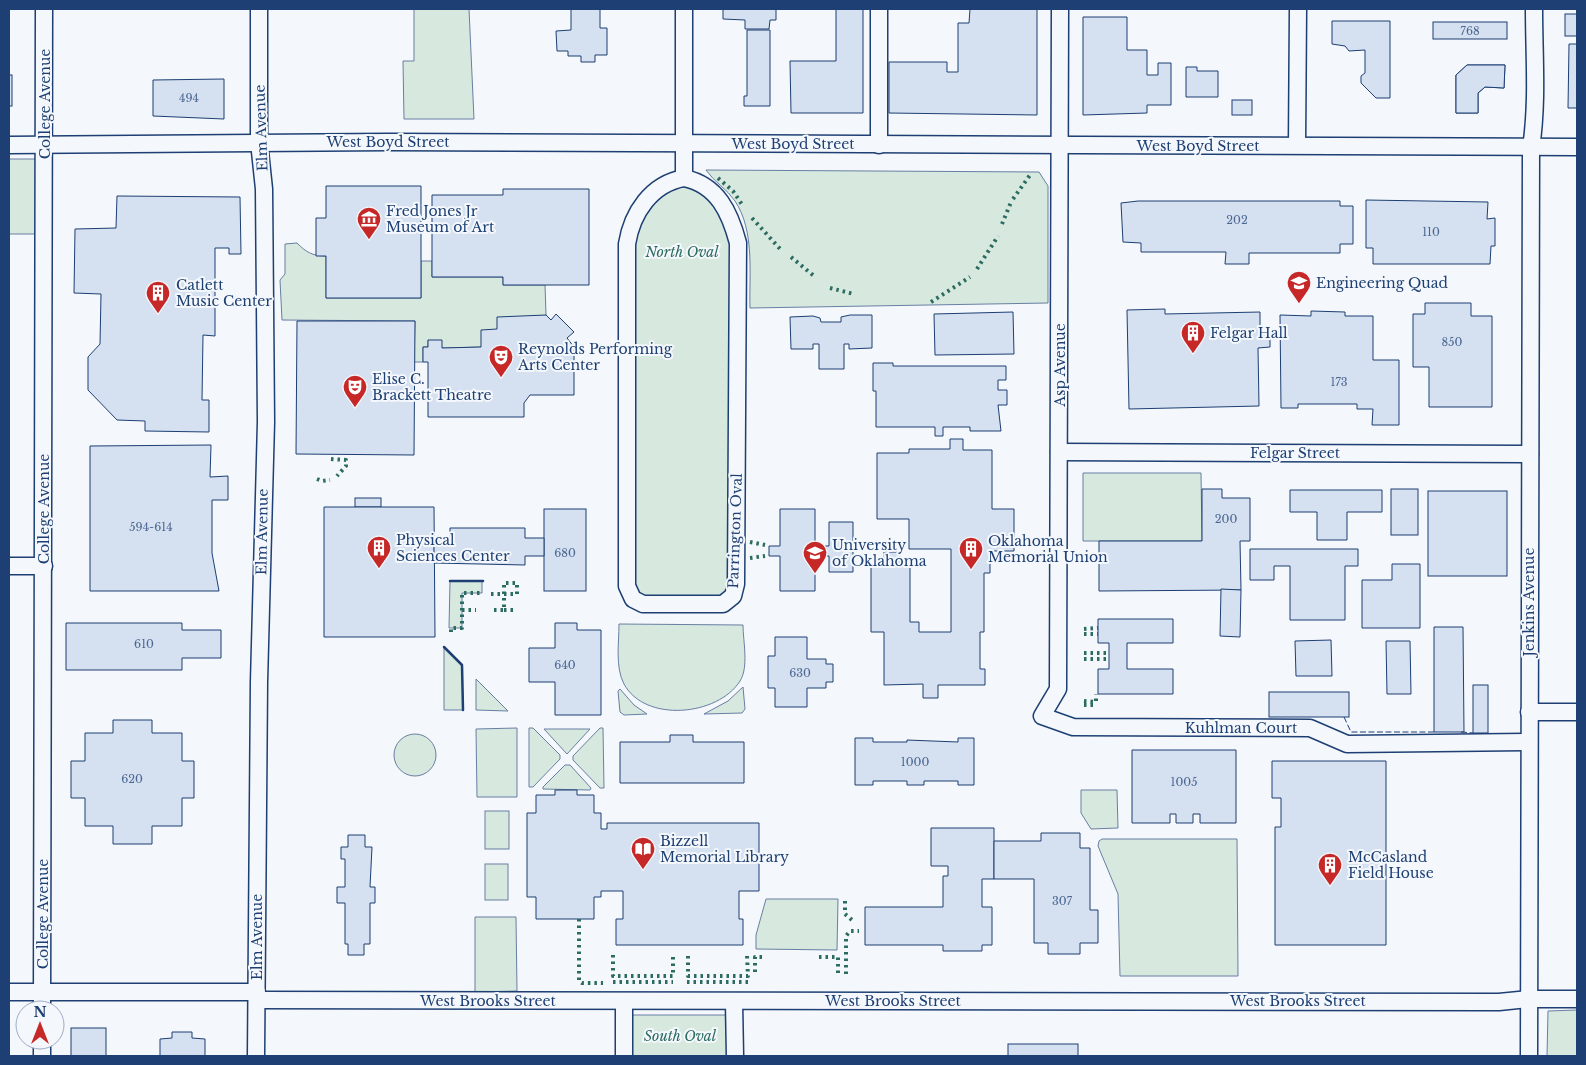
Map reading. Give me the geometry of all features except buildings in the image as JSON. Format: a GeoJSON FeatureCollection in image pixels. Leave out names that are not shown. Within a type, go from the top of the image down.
{"type":"FeatureCollection","features":[{"type":"Feature","properties":{"kind":"street","name":"College Avenue"},"geometry":{"type":"LineString","coordinates":[[42,1000],[44,9]]}},
{"type":"Feature","properties":{"kind":"street","name":"Elm Avenue"},"geometry":{"type":"LineString","coordinates":[[256,1056],[259,673],[266,422],[264,189],[259,142],[259,9]]}},
{"type":"Feature","properties":{"kind":"street"},"geometry":{"type":"LineString","coordinates":[[684,9],[684,178]]}},
{"type":"Feature","properties":{"kind":"street"},"geometry":{"type":"LineString","coordinates":[[879,9],[879,145]]}},
{"type":"Feature","properties":{"kind":"street","name":"Asp Avenue"},"geometry":{"type":"LineString","coordinates":[[1042,716],[1058,689],[1060,9]]}},
{"type":"Feature","properties":{"kind":"street"},"geometry":{"type":"LineString","coordinates":[[1297,145],[1298,9]]}},
{"type":"Feature","properties":{"kind":"street","name":"Jenkins Avenue"},"geometry":{"type":"LineString","coordinates":[[1529,1056],[1531,148],[1536,117],[1534,9]]}},
{"type":"Feature","properties":{"kind":"street","name":"West Boyd Street"},"geometry":{"type":"LineString","coordinates":[[9,145],[259,142],[1577,147]]}},
{"type":"Feature","properties":{"kind":"street","name":"Parrington Oval"},"geometry":{"type":"LineString","coordinates":[[684,178],[699,183],[720,199],[733,221],[738,243],[736,584],[733,596],[723,604],[643,604],[633,599],[627,586],[627,244],[636,214],[643,203],[663,185],[684,178]]}},
{"type":"Feature","properties":{"kind":"street","name":"Felgar Street"},"geometry":{"type":"LineString","coordinates":[[1059,452],[1530,454]]}},
{"type":"Feature","properties":{"kind":"street"},"geometry":{"type":"LineString","coordinates":[[9,566],[44,566]]}},
{"type":"Feature","properties":{"kind":"street"},"geometry":{"type":"LineString","coordinates":[[1529,712],[1577,712]]}},
{"type":"Feature","properties":{"kind":"street","name":"Kuhlman Court"},"geometry":{"type":"LineString","coordinates":[[1042,716],[1073,727],[1310,728],[1347,744],[1529,742]]}},
{"type":"Feature","properties":{"kind":"street","name":"West Brooks Street"},"geometry":{"type":"LineString","coordinates":[[9,992],[624,1002],[1499,1002],[1529,999],[1577,999]]}},
{"type":"Feature","properties":{"kind":"street"},"geometry":{"type":"LineString","coordinates":[[624,1002],[624,1056]]}},
{"type":"Feature","properties":{"kind":"street"},"geometry":{"type":"LineString","coordinates":[[734,1002],[735,1056]]}},
{"type":"Feature","properties":{"kind":"green space"},"geometry":{"type":"Polygon","coordinates":[[[414,9],[469,9],[474,119],[404,119],[403,61],[414,61],[414,9]]]}},
{"type":"Feature","properties":{"kind":"green space"},"geometry":{"type":"Polygon","coordinates":[[[9,159],[38,159],[42,234],[9,234],[9,159]]]}},
{"type":"Feature","properties":{"kind":"green space"},"geometry":{"type":"Polygon","coordinates":[[[706,170],[1039,172],[1048,186],[1048,303],[750,308],[750,253],[746,226],[735,201],[706,170]]]}},
{"type":"Feature","properties":{"kind":"green space","name":"North Oval"},"geometry":{"type":"Polygon","coordinates":[[[684,178],[733,221],[733,596],[633,599],[628,310],[636,214],[684,178]]]}},
{"type":"Feature","properties":{"kind":"green space"},"geometry":{"type":"Polygon","coordinates":[[[297,243],[310,253],[326,256],[326,298],[421,298],[421,261],[432,261],[432,277],[503,277],[503,285],[545,285],[546,315],[497,329],[481,347],[442,348],[428,340],[428,347],[423,347],[423,362],[414,362],[415,321],[282,320],[280,280],[285,274],[285,244],[297,243]]]}},
{"type":"Feature","properties":{"kind":"green space"},"geometry":{"type":"Polygon","coordinates":[[[1083,473],[1201,473],[1202,541],[1083,541],[1083,473]]]}},
{"type":"Feature","properties":{"kind":"green space"},"geometry":{"type":"Polygon","coordinates":[[[450,581],[482,581],[482,593],[462,593],[462,628],[449,628],[450,581]]]}},
{"type":"Feature","properties":{"kind":"green space"},"geometry":{"type":"Polygon","coordinates":[[[619,624],[743,625],[745,661],[743,675],[730,693],[716,702],[699,708],[682,710],[664,709],[648,705],[634,697],[621,677],[618,655],[619,624]]]}},
{"type":"Feature","properties":{"kind":"green space"},"geometry":{"type":"Polygon","coordinates":[[[444,647],[462,665],[463,710],[444,710],[444,647]]]}},
{"type":"Feature","properties":{"kind":"green space"},"geometry":{"type":"Polygon","coordinates":[[[476,679],[508,711],[476,710],[476,679]]]}},
{"type":"Feature","properties":{"kind":"green space"},"geometry":{"type":"Polygon","coordinates":[[[743,687],[745,709],[742,713],[704,714],[728,701],[743,687]]]}},
{"type":"Feature","properties":{"kind":"green space"},"geometry":{"type":"Polygon","coordinates":[[[620,689],[634,705],[647,714],[624,715],[620,712],[618,691],[620,689]]]}},
{"type":"Feature","properties":{"kind":"green space"},"geometry":{"type":"Polygon","coordinates":[[[517,728],[517,797],[477,797],[476,729],[517,728]]]}},
{"type":"Feature","properties":{"kind":"green space"},"geometry":{"type":"Polygon","coordinates":[[[529,728],[533,728],[560,755],[560,759],[533,787],[529,787],[529,728]]]}},
{"type":"Feature","properties":{"kind":"green space"},"geometry":{"type":"Polygon","coordinates":[[[600,728],[603,728],[604,788],[600,788],[573,760],[573,756],[600,728]]]}},
{"type":"Feature","properties":{"kind":"green space"},"geometry":{"type":"Polygon","coordinates":[[[544,729],[590,729],[567,754],[544,729]]]}},
{"type":"Feature","properties":{"kind":"green space"},"geometry":{"type":"Polygon","coordinates":[[[415,734],[430,740],[436,755],[430,770],[415,776],[400,770],[394,755],[400,740],[415,734]]]}},
{"type":"Feature","properties":{"kind":"green space"},"geometry":{"type":"Polygon","coordinates":[[[565,765],[570,765],[591,788],[590,790],[543,789],[565,765]]]}},
{"type":"Feature","properties":{"kind":"green space"},"geometry":{"type":"Polygon","coordinates":[[[1081,790],[1117,790],[1118,828],[1091,829],[1081,813],[1081,790]]]}},
{"type":"Feature","properties":{"kind":"green space"},"geometry":{"type":"Polygon","coordinates":[[[485,811],[509,811],[509,849],[485,849],[485,811]]]}},
{"type":"Feature","properties":{"kind":"green space"},"geometry":{"type":"Polygon","coordinates":[[[1102,839],[1237,839],[1238,976],[1120,976],[1118,894],[1098,846],[1099,841],[1102,839]]]}},
{"type":"Feature","properties":{"kind":"green space"},"geometry":{"type":"Polygon","coordinates":[[[485,864],[508,864],[508,900],[485,900],[485,864]]]}},
{"type":"Feature","properties":{"kind":"green space"},"geometry":{"type":"Polygon","coordinates":[[[766,899],[838,899],[837,950],[756,949],[756,935],[766,899]]]}},
{"type":"Feature","properties":{"kind":"green space"},"geometry":{"type":"Polygon","coordinates":[[[475,917],[516,917],[517,991],[475,992],[475,917]]]}},
{"type":"Feature","properties":{"kind":"green space"},"geometry":{"type":"Polygon","coordinates":[[[1577,1010],[1577,1056],[1547,1056],[1548,1011],[1577,1010]]]}},
{"type":"Feature","properties":{"kind":"green space","name":"South Oval"},"geometry":{"type":"Polygon","coordinates":[[[631,1015],[728,1015],[728,1056],[631,1056],[631,1015]]]}},
{"type":"Feature","properties":{"kind":"hedge"},"geometry":{"type":"LineString","coordinates":[[1013,199],[1030,175]]}},
{"type":"Feature","properties":{"kind":"hedge"},"geometry":{"type":"LineString","coordinates":[[718,178],[733,191],[743,206]]}},
{"type":"Feature","properties":{"kind":"hedge"},"geometry":{"type":"LineString","coordinates":[[1002,224],[1011,202]]}},
{"type":"Feature","properties":{"kind":"hedge"},"geometry":{"type":"LineString","coordinates":[[752,218],[782,251]]}},
{"type":"Feature","properties":{"kind":"hedge"},"geometry":{"type":"LineString","coordinates":[[977,269],[998,236]]}},
{"type":"Feature","properties":{"kind":"hedge"},"geometry":{"type":"LineString","coordinates":[[791,257],[814,276]]}},
{"type":"Feature","properties":{"kind":"hedge"},"geometry":{"type":"LineString","coordinates":[[931,302],[970,277]]}},
{"type":"Feature","properties":{"kind":"hedge"},"geometry":{"type":"LineString","coordinates":[[830,288],[854,294]]}},
{"type":"Feature","properties":{"kind":"hedge"},"geometry":{"type":"LineString","coordinates":[[331,459],[346,460],[346,466],[337,476]]}},
{"type":"Feature","properties":{"kind":"hedge"},"geometry":{"type":"LineString","coordinates":[[317,479],[322,481],[330,480]]}},
{"type":"Feature","properties":{"kind":"hedge"},"geometry":{"type":"LineString","coordinates":[[750,542],[765,545]]}},
{"type":"Feature","properties":{"kind":"hedge"},"geometry":{"type":"LineString","coordinates":[[750,558],[765,556]]}},
{"type":"Feature","properties":{"kind":"hedge"},"geometry":{"type":"LineString","coordinates":[[491,594],[517,594],[517,583],[504,583],[504,610],[494,610]]}},
{"type":"Feature","properties":{"kind":"hedge"},"geometry":{"type":"LineString","coordinates":[[451,632],[451,628],[462,628],[462,593],[482,593]]}},
{"type":"Feature","properties":{"kind":"hedge"},"geometry":{"type":"LineString","coordinates":[[462,610],[476,610]]}},
{"type":"Feature","properties":{"kind":"hedge"},"geometry":{"type":"LineString","coordinates":[[504,610],[517,610]]}},
{"type":"Feature","properties":{"kind":"hedge"},"geometry":{"type":"LineString","coordinates":[[1084,629],[1098,628]]}},
{"type":"Feature","properties":{"kind":"hedge"},"geometry":{"type":"LineString","coordinates":[[1084,634],[1098,634]]}},
{"type":"Feature","properties":{"kind":"hedge"},"geometry":{"type":"LineString","coordinates":[[1084,653],[1109,653]]}},
{"type":"Feature","properties":{"kind":"hedge"},"geometry":{"type":"LineString","coordinates":[[1084,659],[1109,659]]}},
{"type":"Feature","properties":{"kind":"hedge"},"geometry":{"type":"LineString","coordinates":[[1084,701],[1096,702],[1096,694]]}},
{"type":"Feature","properties":{"kind":"hedge"},"geometry":{"type":"LineString","coordinates":[[1084,705],[1095,705]]}},
{"type":"Feature","properties":{"kind":"hedge"},"geometry":{"type":"LineString","coordinates":[[845,901],[845,914],[852,920]]}},
{"type":"Feature","properties":{"kind":"hedge"},"geometry":{"type":"LineString","coordinates":[[579,919],[579,981],[582,983],[603,983]]}},
{"type":"Feature","properties":{"kind":"hedge"},"geometry":{"type":"LineString","coordinates":[[846,974],[846,936],[850,931],[859,931]]}},
{"type":"Feature","properties":{"kind":"hedge"},"geometry":{"type":"LineString","coordinates":[[613,955],[613,976],[673,976],[673,956]]}},
{"type":"Feature","properties":{"kind":"hedge"},"geometry":{"type":"LineString","coordinates":[[688,956],[688,976],[748,976],[747,956]]}},
{"type":"Feature","properties":{"kind":"hedge"},"geometry":{"type":"LineString","coordinates":[[755,972],[755,957],[764,957]]}},
{"type":"Feature","properties":{"kind":"hedge"},"geometry":{"type":"LineString","coordinates":[[819,957],[838,957],[838,976]]}},
{"type":"Feature","properties":{"kind":"hedge"},"geometry":{"type":"LineString","coordinates":[[613,982],[673,982]]}},
{"type":"Feature","properties":{"kind":"hedge"},"geometry":{"type":"LineString","coordinates":[[687,982],[748,982]]}},
{"type":"Feature","properties":{"kind":"fence"},"geometry":{"type":"LineString","coordinates":[[1344,717],[1351,732],[1436,732]]}},
{"type":"Feature","properties":{"kind":"fence"},"geometry":{"type":"LineString","coordinates":[[1461,732],[1473,733]]}},
{"type":"Feature","properties":{"kind":"wall"},"geometry":{"type":"LineString","coordinates":[[450,581],[483,581]]}},
{"type":"Feature","properties":{"kind":"wall"},"geometry":{"type":"LineString","coordinates":[[444,647],[462,665],[463,710]]}},
{"type":"Feature","properties":{"kind":"place","name":"Fred Jones Jr Museum of Art"},"geometry":{"type":"Point","coordinates":[369,240]}},
{"type":"Feature","properties":{"kind":"place","name":"Engineering Quad"},"geometry":{"type":"Point","coordinates":[1299,304]}},
{"type":"Feature","properties":{"kind":"place","name":"Catlett Music Center"},"geometry":{"type":"Point","coordinates":[158,314]}},
{"type":"Feature","properties":{"kind":"place","name":"Felgar Hall"},"geometry":{"type":"Point","coordinates":[1193,354]}},
{"type":"Feature","properties":{"kind":"place","name":"Reynolds Performing Arts Center"},"geometry":{"type":"Point","coordinates":[501,378]}},
{"type":"Feature","properties":{"kind":"place","name":"Elise C. Brackett Theatre"},"geometry":{"type":"Point","coordinates":[355,408]}},
{"type":"Feature","properties":{"kind":"place","name":"Physical Sciences Center"},"geometry":{"type":"Point","coordinates":[379,569]}},
{"type":"Feature","properties":{"kind":"place","name":"Oklahoma Memorial Union"},"geometry":{"type":"Point","coordinates":[971,570]}},
{"type":"Feature","properties":{"kind":"place","name":"University of Oklahoma"},"geometry":{"type":"Point","coordinates":[815,574]}},
{"type":"Feature","properties":{"kind":"place","name":"Bizzell Memorial Library"},"geometry":{"type":"Point","coordinates":[643,870]}},
{"type":"Feature","properties":{"kind":"place","name":"McCasland Field House"},"geometry":{"type":"Point","coordinates":[1330,886]}}]}
